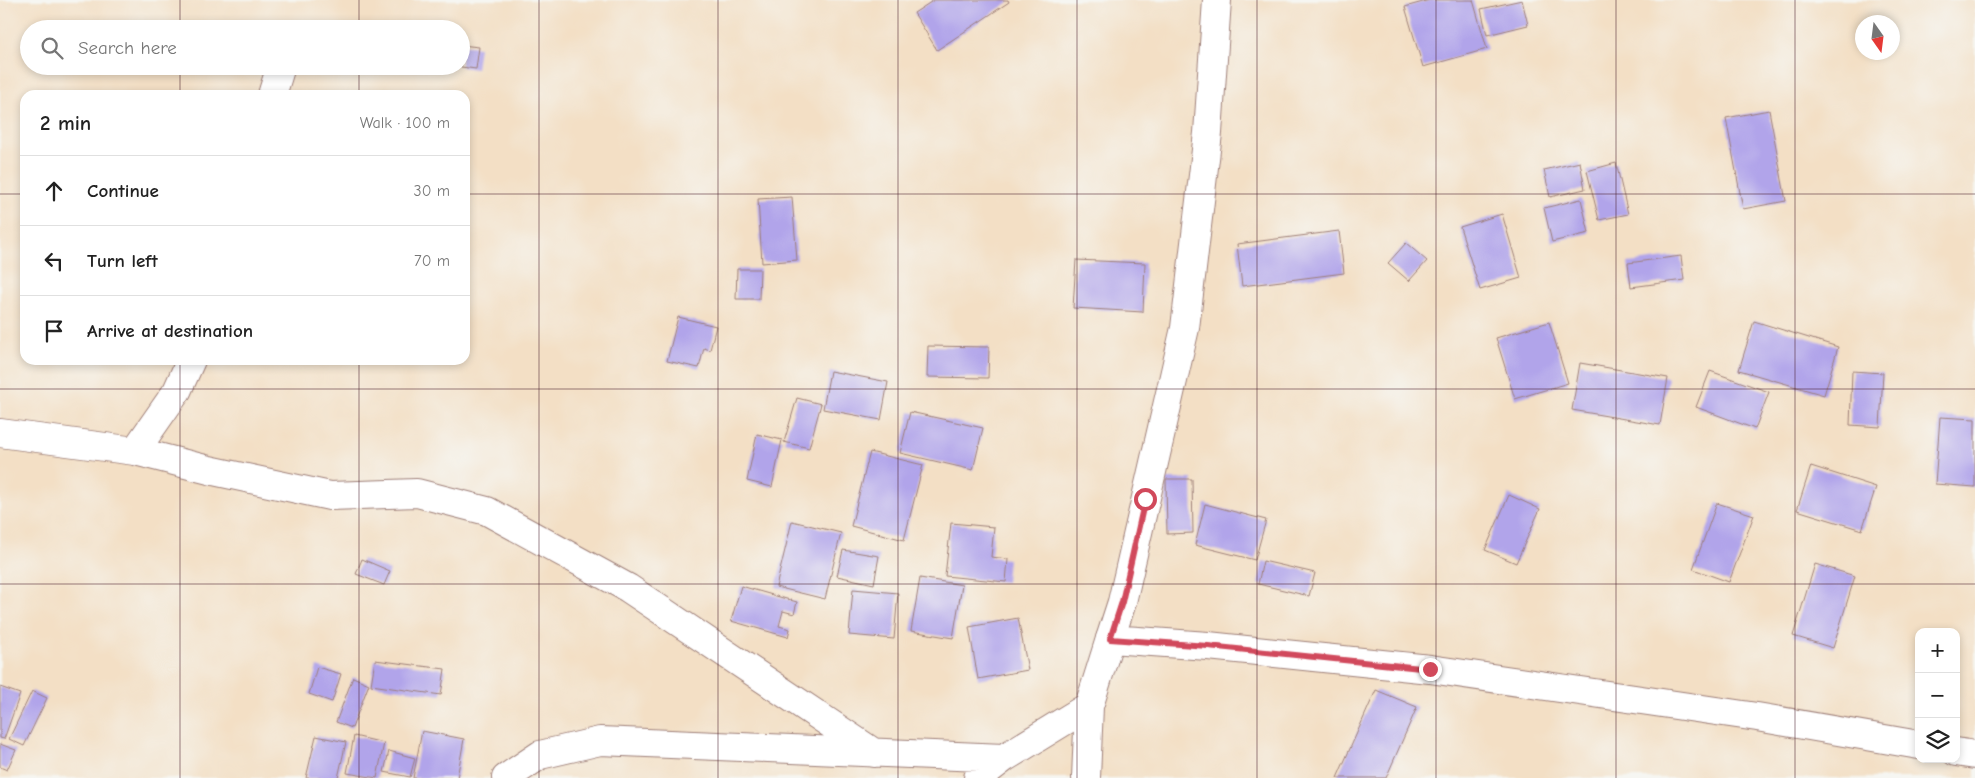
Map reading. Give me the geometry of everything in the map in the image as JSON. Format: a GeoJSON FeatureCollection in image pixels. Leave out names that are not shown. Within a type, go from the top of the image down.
{"type":"FeatureCollection","features":[{"type":"Feature","properties":{"kind":"street"},"geometry":{"type":"LineString","coordinates":[[1086,778],[1089,706],[1122,602],[1185,328],[1208,133],[1217,0]]}},
{"type":"Feature","properties":{"kind":"street"},"geometry":{"type":"LineString","coordinates":[[274,90],[278,75]]}},
{"type":"Feature","properties":{"kind":"street"},"geometry":{"type":"LineString","coordinates":[[135,451],[177,391],[189,365]]}},
{"type":"Feature","properties":{"kind":"street"},"geometry":{"type":"LineString","coordinates":[[0,434],[135,451],[209,470],[330,496],[417,493],[487,511],[628,588],[874,753]]}},
{"type":"Feature","properties":{"kind":"street"},"geometry":{"type":"LineString","coordinates":[[1110,639],[1208,646],[1430,669],[1747,716],[1915,744]]}},
{"type":"Feature","properties":{"kind":"street"},"geometry":{"type":"LineString","coordinates":[[978,778],[1004,758],[1089,706]]}},
{"type":"Feature","properties":{"kind":"street"},"geometry":{"type":"LineString","coordinates":[[506,778],[540,755],[600,741],[1004,758]]}},
{"type":"Feature","properties":{"kind":"street"},"geometry":{"type":"LineString","coordinates":[[1960,753],[1975,755]]}},
{"type":"Feature","properties":{"kind":"building"},"geometry":{"type":"Polygon","coordinates":[[[934,0],[1008,0],[1009,2],[937,50],[914,13],[934,0]]]}},
{"type":"Feature","properties":{"kind":"building"},"geometry":{"type":"Polygon","coordinates":[[[1430,0],[1473,0],[1487,49],[1423,67],[1405,7],[1430,0]]]}},
{"type":"Feature","properties":{"kind":"building"},"geometry":{"type":"Polygon","coordinates":[[[1522,0],[1528,25],[1487,35],[1481,9],[1522,0]]]}},
{"type":"Feature","properties":{"kind":"building"},"geometry":{"type":"Polygon","coordinates":[[[470,46],[479,47],[476,69],[470,68],[470,46]]]}},
{"type":"Feature","properties":{"kind":"building"},"geometry":{"type":"Polygon","coordinates":[[[1769,110],[1786,201],[1743,209],[1726,118],[1769,110]]]}},
{"type":"Feature","properties":{"kind":"building"},"geometry":{"type":"Polygon","coordinates":[[[1580,162],[1585,189],[1550,197],[1544,170],[1580,162]]]}},
{"type":"Feature","properties":{"kind":"building"},"geometry":{"type":"Polygon","coordinates":[[[1616,163],[1628,214],[1599,220],[1587,171],[1616,163]]]}},
{"type":"Feature","properties":{"kind":"building"},"geometry":{"type":"Polygon","coordinates":[[[792,197],[797,260],[762,263],[758,199],[792,197]]]}},
{"type":"Feature","properties":{"kind":"building"},"geometry":{"type":"Polygon","coordinates":[[[1581,199],[1589,233],[1552,242],[1544,208],[1581,199]]]}},
{"type":"Feature","properties":{"kind":"building"},"geometry":{"type":"Polygon","coordinates":[[[1502,214],[1521,278],[1480,290],[1460,227],[1502,214]]]}},
{"type":"Feature","properties":{"kind":"building"},"geometry":{"type":"Polygon","coordinates":[[[1339,231],[1344,273],[1242,286],[1237,244],[1339,231]]]}},
{"type":"Feature","properties":{"kind":"building"},"geometry":{"type":"Polygon","coordinates":[[[1406,243],[1427,261],[1409,281],[1388,263],[1406,243]]]}},
{"type":"Feature","properties":{"kind":"building"},"geometry":{"type":"Polygon","coordinates":[[[1681,256],[1684,280],[1631,287],[1628,263],[1681,256]]]}},
{"type":"Feature","properties":{"kind":"building"},"geometry":{"type":"Polygon","coordinates":[[[1076,260],[1145,263],[1143,312],[1073,308],[1076,260]]]}},
{"type":"Feature","properties":{"kind":"building"},"geometry":{"type":"Polygon","coordinates":[[[737,269],[760,269],[759,299],[736,299],[737,269]]]}},
{"type":"Feature","properties":{"kind":"building"},"geometry":{"type":"Polygon","coordinates":[[[678,317],[716,326],[710,350],[704,348],[699,368],[667,361],[678,317]]]}},
{"type":"Feature","properties":{"kind":"building"},"geometry":{"type":"Polygon","coordinates":[[[1754,321],[1838,347],[1824,395],[1739,370],[1754,321]]]}},
{"type":"Feature","properties":{"kind":"building"},"geometry":{"type":"Polygon","coordinates":[[[1549,322],[1568,383],[1515,399],[1496,338],[1549,322]]]}},
{"type":"Feature","properties":{"kind":"building"},"geometry":{"type":"Polygon","coordinates":[[[928,346],[989,347],[988,378],[927,377],[928,346]]]}},
{"type":"Feature","properties":{"kind":"building"},"geometry":{"type":"Polygon","coordinates":[[[1580,363],[1668,378],[1660,425],[1572,410],[1580,363]]]}},
{"type":"Feature","properties":{"kind":"building"},"geometry":{"type":"Polygon","coordinates":[[[830,371],[888,382],[881,420],[823,409],[830,371]]]}},
{"type":"Feature","properties":{"kind":"building"},"geometry":{"type":"Polygon","coordinates":[[[1710,371],[1769,392],[1755,429],[1696,407],[1710,371]]]}},
{"type":"Feature","properties":{"kind":"building"},"geometry":{"type":"Polygon","coordinates":[[[1852,371],[1883,373],[1880,427],[1850,425],[1852,371]]]}},
{"type":"Feature","properties":{"kind":"building"},"geometry":{"type":"Polygon","coordinates":[[[797,398],[821,404],[809,448],[784,442],[797,398]]]}},
{"type":"Feature","properties":{"kind":"building"},"geometry":{"type":"Polygon","coordinates":[[[910,412],[983,428],[973,470],[900,453],[910,412]]]}},
{"type":"Feature","properties":{"kind":"building"},"geometry":{"type":"Polygon","coordinates":[[[1940,417],[1975,419],[1975,487],[1935,484],[1940,417]]]}},
{"type":"Feature","properties":{"kind":"building"},"geometry":{"type":"Polygon","coordinates":[[[757,434],[782,440],[772,487],[747,481],[757,434]]]}},
{"type":"Feature","properties":{"kind":"building"},"geometry":{"type":"Polygon","coordinates":[[[870,452],[923,465],[904,540],[851,526],[870,452]]]}},
{"type":"Feature","properties":{"kind":"building"},"geometry":{"type":"Polygon","coordinates":[[[1811,466],[1876,487],[1862,530],[1797,510],[1811,466]]]}},
{"type":"Feature","properties":{"kind":"building"},"geometry":{"type":"Polygon","coordinates":[[[1166,479],[1192,479],[1193,533],[1167,534],[1166,479]]]}},
{"type":"Feature","properties":{"kind":"building"},"geometry":{"type":"Polygon","coordinates":[[[1509,495],[1540,509],[1516,563],[1485,550],[1509,495]]]}},
{"type":"Feature","properties":{"kind":"building"},"geometry":{"type":"Polygon","coordinates":[[[1717,503],[1754,515],[1729,582],[1693,569],[1717,503]]]}},
{"type":"Feature","properties":{"kind":"building"},"geometry":{"type":"Polygon","coordinates":[[[1205,504],[1266,520],[1255,560],[1195,545],[1205,504]]]}},
{"type":"Feature","properties":{"kind":"building"},"geometry":{"type":"Polygon","coordinates":[[[792,521],[841,533],[825,599],[776,587],[792,521]]]}},
{"type":"Feature","properties":{"kind":"building"},"geometry":{"type":"Polygon","coordinates":[[[951,523],[994,527],[991,557],[1008,559],[1006,582],[945,576],[951,523]]]}},
{"type":"Feature","properties":{"kind":"building"},"geometry":{"type":"Polygon","coordinates":[[[843,550],[879,556],[874,584],[837,576],[843,550]]]}},
{"type":"Feature","properties":{"kind":"building"},"geometry":{"type":"Polygon","coordinates":[[[362,559],[390,571],[384,585],[356,574],[362,559]]]}},
{"type":"Feature","properties":{"kind":"building"},"geometry":{"type":"Polygon","coordinates":[[[1263,561],[1315,573],[1309,596],[1258,584],[1263,561]]]}},
{"type":"Feature","properties":{"kind":"building"},"geometry":{"type":"Polygon","coordinates":[[[1815,564],[1855,576],[1833,648],[1793,636],[1815,564]]]}},
{"type":"Feature","properties":{"kind":"building"},"geometry":{"type":"Polygon","coordinates":[[[920,578],[962,585],[953,638],[911,631],[920,578]]]}},
{"type":"Feature","properties":{"kind":"building"},"geometry":{"type":"Polygon","coordinates":[[[741,586],[797,602],[794,614],[783,611],[779,626],[790,629],[788,637],[731,621],[741,586]]]}},
{"type":"Feature","properties":{"kind":"building"},"geometry":{"type":"Polygon","coordinates":[[[853,589],[898,593],[894,639],[849,635],[853,589]]]}},
{"type":"Feature","properties":{"kind":"building"},"geometry":{"type":"Polygon","coordinates":[[[1018,618],[1028,670],[978,679],[969,627],[1018,618]]]}},
{"type":"Feature","properties":{"kind":"building"},"geometry":{"type":"Polygon","coordinates":[[[375,660],[445,669],[441,695],[371,685],[375,660]]]}},
{"type":"Feature","properties":{"kind":"building"},"geometry":{"type":"Polygon","coordinates":[[[317,667],[341,674],[332,702],[309,694],[317,667]]]}},
{"type":"Feature","properties":{"kind":"building"},"geometry":{"type":"Polygon","coordinates":[[[353,677],[369,684],[352,728],[336,722],[353,677]]]}},
{"type":"Feature","properties":{"kind":"building"},"geometry":{"type":"Polygon","coordinates":[[[0,687],[20,694],[4,739],[0,738],[0,687]]]}},
{"type":"Feature","properties":{"kind":"building"},"geometry":{"type":"Polygon","coordinates":[[[1376,690],[1417,707],[1386,778],[1337,778],[1376,690]]]}},
{"type":"Feature","properties":{"kind":"building"},"geometry":{"type":"Polygon","coordinates":[[[32,691],[47,698],[24,746],[9,739],[32,691]]]}},
{"type":"Feature","properties":{"kind":"building"},"geometry":{"type":"Polygon","coordinates":[[[422,731],[464,739],[457,778],[413,778],[422,731]]]}},
{"type":"Feature","properties":{"kind":"building"},"geometry":{"type":"Polygon","coordinates":[[[316,736],[346,742],[338,778],[306,778],[316,736]]]}},
{"type":"Feature","properties":{"kind":"building"},"geometry":{"type":"Polygon","coordinates":[[[354,736],[384,743],[377,778],[347,773],[354,736]]]}},
{"type":"Feature","properties":{"kind":"building"},"geometry":{"type":"Polygon","coordinates":[[[0,744],[16,750],[7,770],[0,767],[0,744]]]}},
{"type":"Feature","properties":{"kind":"building"},"geometry":{"type":"Polygon","coordinates":[[[389,751],[415,758],[410,777],[384,772],[389,751]]]}},
{"type":"Feature","properties":{"kind":"route"},"geometry":{"type":"LineString","coordinates":[[1145,499],[1122,602],[1110,639],[1208,646],[1430,669]]}}]}
